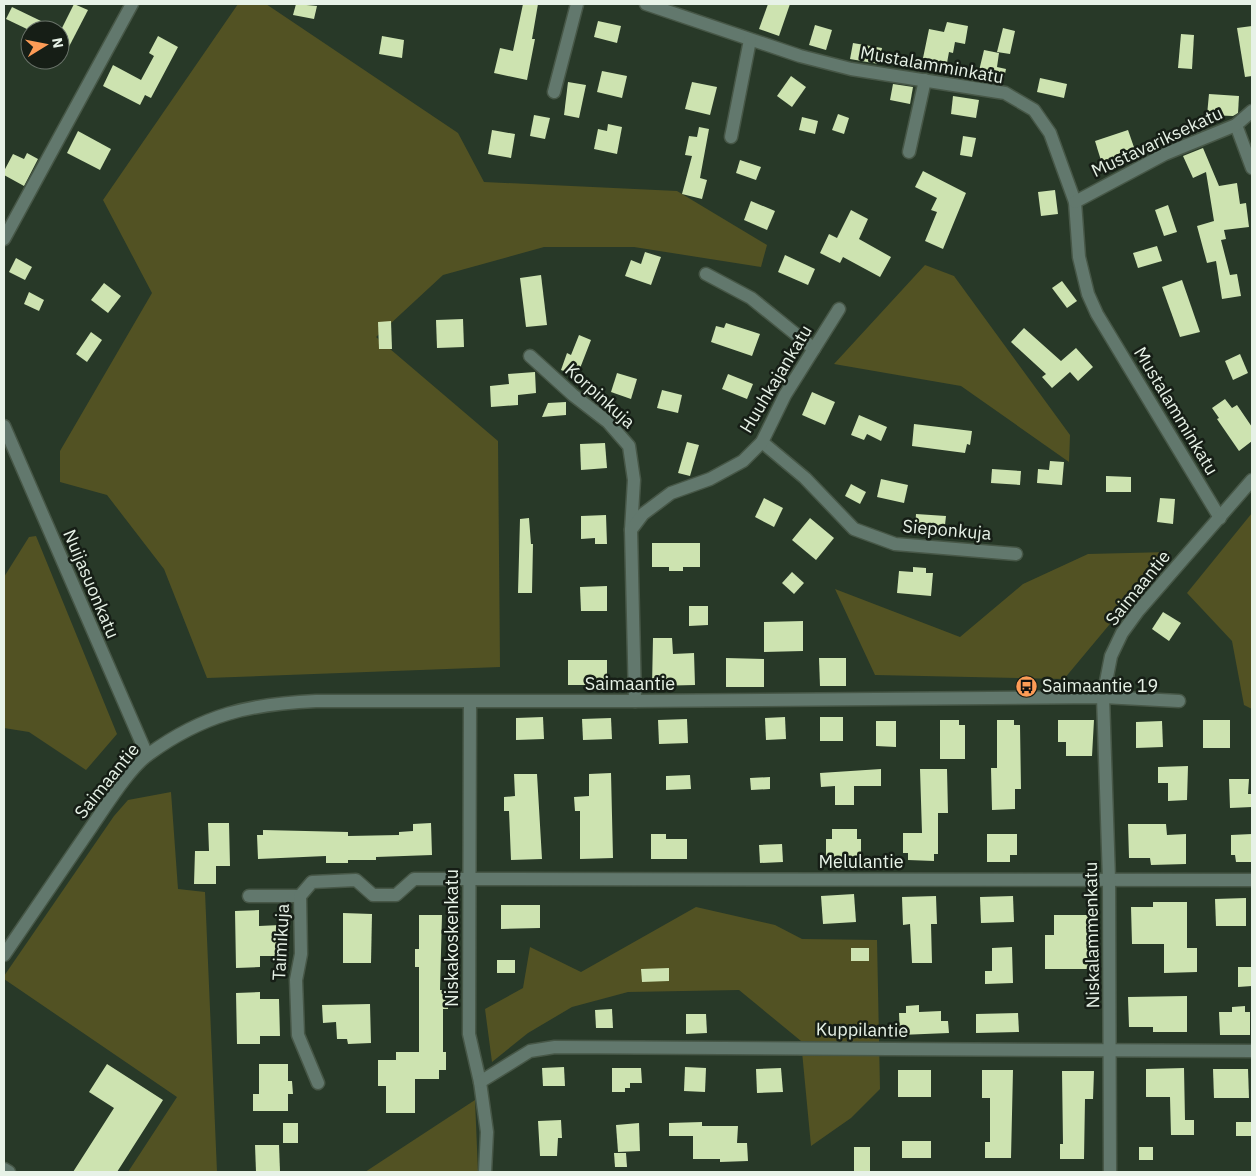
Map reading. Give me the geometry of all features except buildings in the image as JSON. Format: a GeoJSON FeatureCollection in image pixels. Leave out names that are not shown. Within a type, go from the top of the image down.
{"type":"FeatureCollection","features":[{"type":"Feature","properties":{"kind":"street"},"geometry":{"type":"LineString","coordinates":[[4,239],[132,4]]}},
{"type":"Feature","properties":{"kind":"street"},"geometry":{"type":"LineString","coordinates":[[554,92],[577,4]]}},
{"type":"Feature","properties":{"kind":"street","name":"Mustalamminkatu"},"geometry":{"type":"LineString","coordinates":[[646,4],[800,56],[850,68],[1005,94],[1034,110],[1050,133],[1075,202],[1080,257],[1091,301],[1220,518]]}},
{"type":"Feature","properties":{"kind":"street"},"geometry":{"type":"LineString","coordinates":[[731,137],[750,40]]}},
{"type":"Feature","properties":{"kind":"street"},"geometry":{"type":"LineString","coordinates":[[909,152],[925,80]]}},
{"type":"Feature","properties":{"kind":"street","name":"Mustavariksekatu"},"geometry":{"type":"LineString","coordinates":[[1075,202],[1165,154],[1236,125],[1252,111]]}},
{"type":"Feature","properties":{"kind":"street"},"geometry":{"type":"LineString","coordinates":[[1236,125],[1252,168]]}},
{"type":"Feature","properties":{"kind":"street"},"geometry":{"type":"LineString","coordinates":[[706,274],[751,298],[814,349]]}},
{"type":"Feature","properties":{"kind":"street","name":"Huuhkajankatu"},"geometry":{"type":"LineString","coordinates":[[631,530],[643,514],[671,493],[710,479],[742,461],[762,442],[785,395],[840,309]]}},
{"type":"Feature","properties":{"kind":"street","name":"Korpinkuja"},"geometry":{"type":"LineString","coordinates":[[530,356],[573,395],[608,422],[629,446],[634,480],[631,530]]}},
{"type":"Feature","properties":{"kind":"street","name":"Nuijasuonkatu"},"geometry":{"type":"LineString","coordinates":[[4,426],[147,755]]}},
{"type":"Feature","properties":{"kind":"street","name":"Sieponkuja"},"geometry":{"type":"LineString","coordinates":[[762,442],[805,478],[854,529],[895,544],[1016,554]]}},
{"type":"Feature","properties":{"kind":"street","name":"Saimaantie"},"geometry":{"type":"LineString","coordinates":[[4,955],[111,798],[147,755],[202,722],[270,703],[316,701],[470,702],[1103,697],[1110,656],[1122,633],[1252,480]]}},
{"type":"Feature","properties":{"kind":"street"},"geometry":{"type":"LineString","coordinates":[[631,530],[635,701]]}},
{"type":"Feature","properties":{"kind":"street"},"geometry":{"type":"LineString","coordinates":[[1103,697],[1179,701]]}},
{"type":"Feature","properties":{"kind":"street","name":"Niskalammenkatu"},"geometry":{"type":"LineString","coordinates":[[1103,697],[1109,879],[1110,1172]]}},
{"type":"Feature","properties":{"kind":"street","name":"Niskakoskenkatu"},"geometry":{"type":"LineString","coordinates":[[470,702],[469,1034],[480,1082],[488,1132],[485,1172]]}},
{"type":"Feature","properties":{"kind":"street","name":"Melulantie"},"geometry":{"type":"LineString","coordinates":[[469,879],[1252,880]]}},
{"type":"Feature","properties":{"kind":"street","name":"Taimikuja"},"geometry":{"type":"LineString","coordinates":[[318,1083],[298,1035],[296,980],[301,954],[300,896],[312,882],[356,880],[373,895],[396,895],[414,880],[469,879]]}},
{"type":"Feature","properties":{"kind":"street"},"geometry":{"type":"LineString","coordinates":[[249,896],[300,896]]}},
{"type":"Feature","properties":{"kind":"street","name":"Kuppilantie"},"geometry":{"type":"LineString","coordinates":[[480,1082],[530,1051],[555,1047],[1252,1051]]}},
{"type":"Feature","properties":{"kind":"street"},"geometry":{"type":"LineString","coordinates":[[4,1169],[10,1172]]}},
{"type":"Feature","properties":{"kind":"shaded area"},"geometry":{"type":"Polygon","coordinates":[[[238,4],[266,4],[458,133],[484,182],[677,191],[767,245],[761,267],[634,247],[544,247],[443,275],[376,337],[498,441],[500,667],[207,678],[164,569],[107,495],[60,482],[60,451],[152,293],[103,200],[238,4]]]}},
{"type":"Feature","properties":{"kind":"shaded area"},"geometry":{"type":"Polygon","coordinates":[[[925,265],[954,276],[1070,435],[1069,462],[961,386],[834,364],[925,265]]]}},
{"type":"Feature","properties":{"kind":"shaded area"},"geometry":{"type":"Polygon","coordinates":[[[1252,513],[1252,709],[1244,705],[1232,641],[1187,593],[1252,513]]]}},
{"type":"Feature","properties":{"kind":"shaded area"},"geometry":{"type":"Polygon","coordinates":[[[36,536],[117,734],[86,770],[29,732],[4,728],[4,577],[29,537],[36,536]]]}},
{"type":"Feature","properties":{"kind":"shaded area"},"geometry":{"type":"Polygon","coordinates":[[[1170,552],[1064,679],[875,675],[835,589],[960,637],[1023,584],[1088,554],[1170,552]]]}},
{"type":"Feature","properties":{"kind":"shaded area"},"geometry":{"type":"Polygon","coordinates":[[[171,792],[178,889],[205,892],[217,1172],[128,1172],[177,1097],[4,979],[4,976],[114,816],[128,800],[171,792]]]}},
{"type":"Feature","properties":{"kind":"shaded area"},"geometry":{"type":"Polygon","coordinates":[[[696,907],[775,925],[802,939],[877,940],[880,1089],[851,1118],[811,1146],[801,1041],[739,990],[628,992],[572,1007],[528,1033],[492,1062],[485,1009],[523,988],[530,947],[581,972],[696,907]]]}},
{"type":"Feature","properties":{"kind":"shaded area"},"geometry":{"type":"Polygon","coordinates":[[[475,1100],[478,1172],[365,1172],[475,1100]]]}},
{"type":"Feature","properties":{"kind":"place","name":"Saimaantie 19"},"geometry":{"type":"Point","coordinates":[1026,686]}}]}
